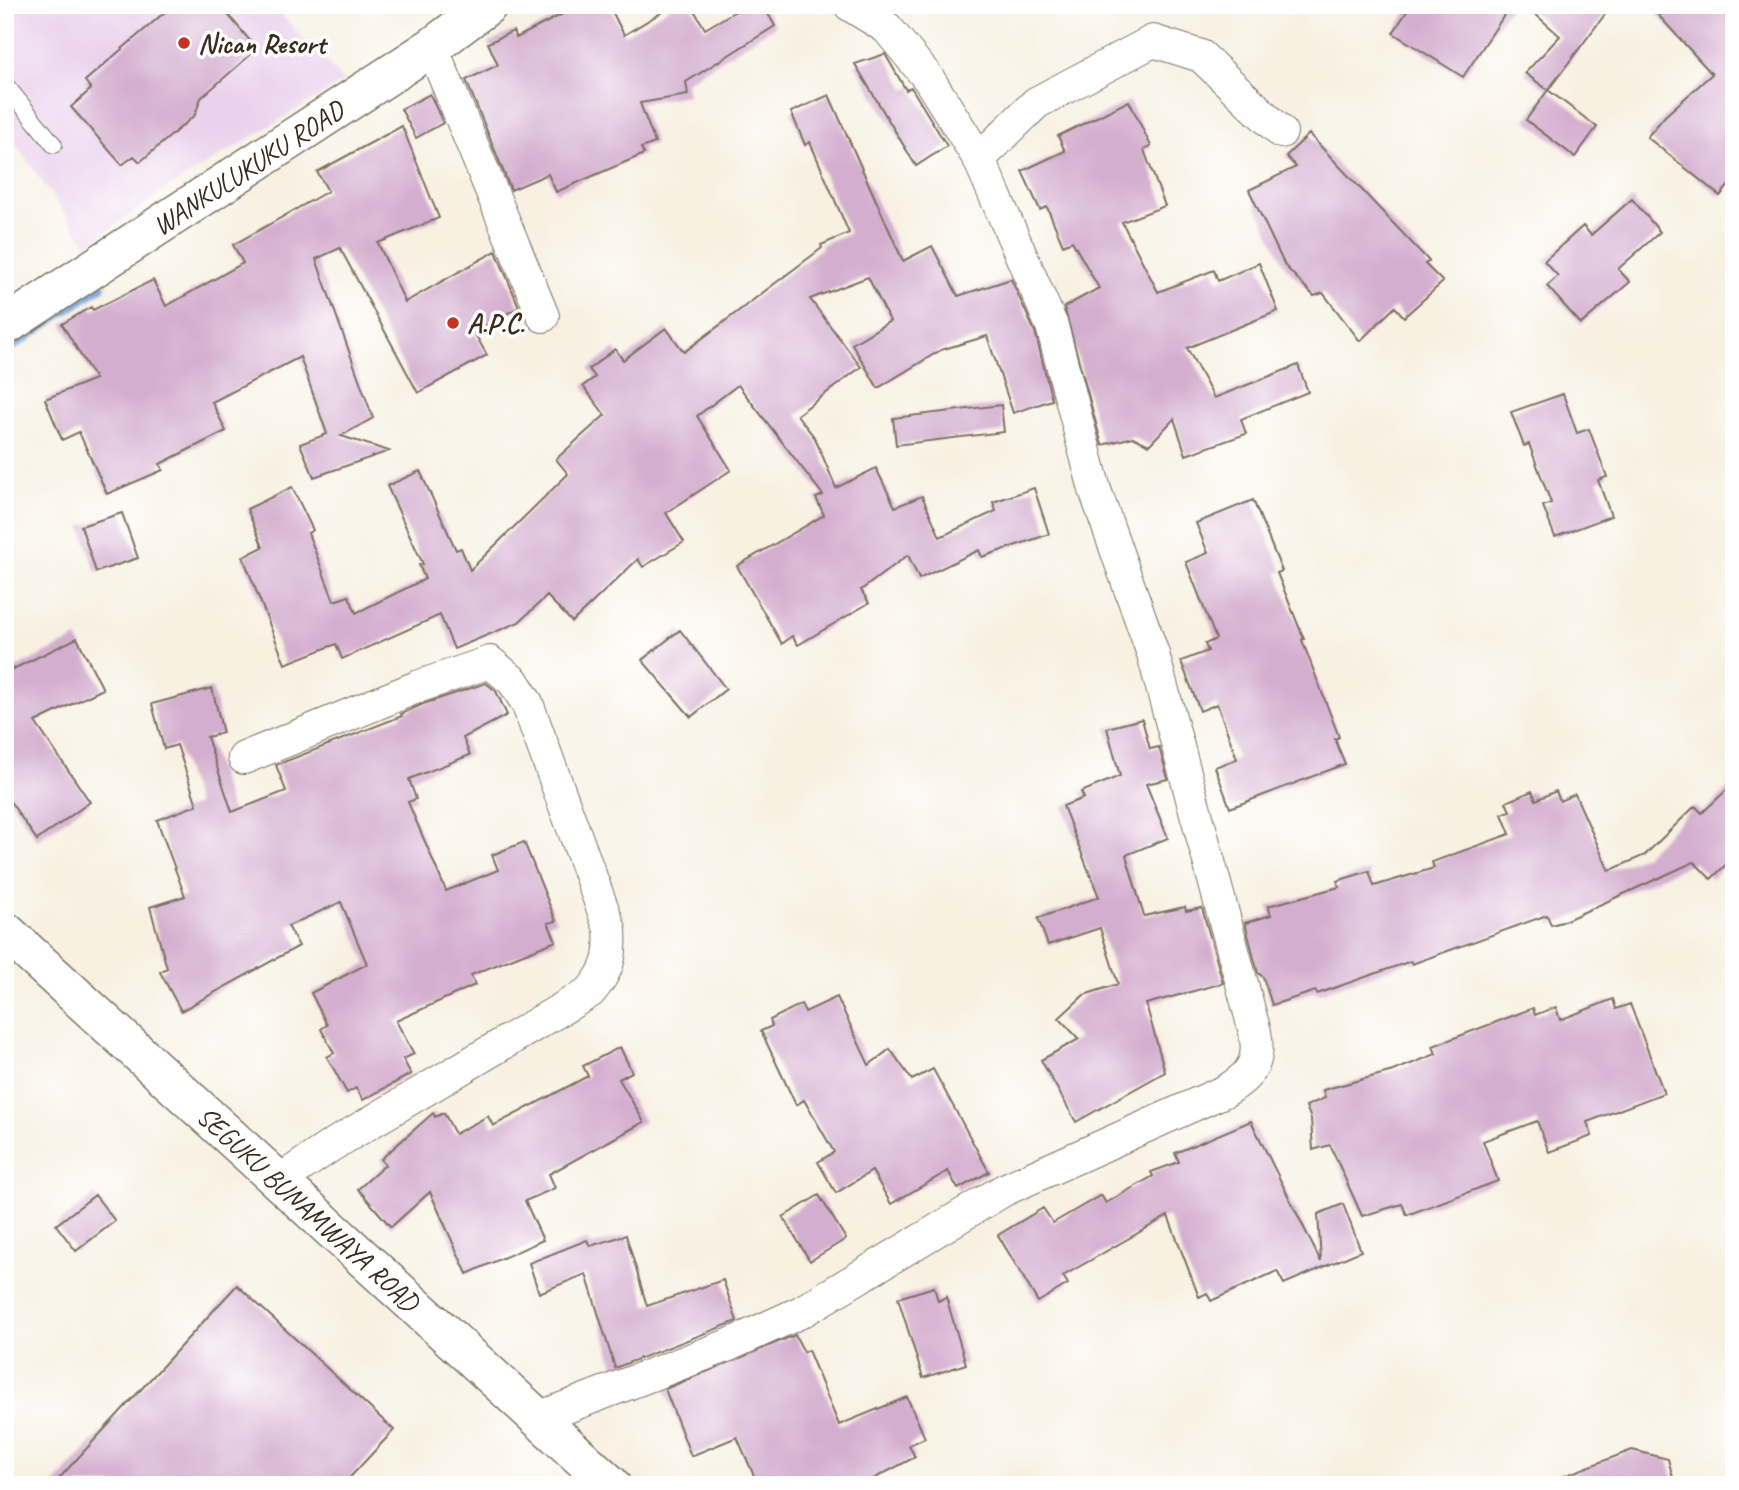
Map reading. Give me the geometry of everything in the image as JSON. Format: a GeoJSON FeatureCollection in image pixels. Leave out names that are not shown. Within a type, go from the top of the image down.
{"type":"FeatureCollection","features":[{"type":"Feature","properties":{"kind":"main road","name":"WANKULUKUKU ROAD"},"geometry":{"type":"LineString","coordinates":[[5,326],[432,47],[488,5]]}},
{"type":"Feature","properties":{"kind":"main road","name":"SEGUKU BUNAMWAYA ROAD"},"geometry":{"type":"LineString","coordinates":[[5,932],[611,1485]]}},
{"type":"Feature","properties":{"kind":"street"},"geometry":{"type":"LineString","coordinates":[[538,1418],[729,1345],[801,1312],[1004,1190],[1225,1091],[1239,1083],[1252,1067],[1259,1051],[1153,654],[1095,489],[1052,326],[979,159],[928,78],[887,28],[850,5]]}},
{"type":"Feature","properties":{"kind":"street"},"geometry":{"type":"LineString","coordinates":[[979,159],[1036,103],[1153,41],[1201,57],[1281,132]]}},
{"type":"Feature","properties":{"kind":"street"},"geometry":{"type":"LineString","coordinates":[[432,47],[543,316]]}},
{"type":"Feature","properties":{"kind":"street"},"geometry":{"type":"LineString","coordinates":[[244,758],[417,687],[490,662],[513,681],[527,703],[610,929],[612,954],[605,974],[590,992],[329,1147],[279,1181]]}},
{"type":"Feature","properties":{"kind":"lane"},"geometry":{"type":"LineString","coordinates":[[5,84],[54,145]]}},
{"type":"Feature","properties":{"kind":"shaded area"},"geometry":{"type":"Polygon","coordinates":[[[5,5],[272,5],[344,81],[169,187],[87,245],[5,129],[5,5]]]}},
{"type":"Feature","properties":{"kind":"building"},"geometry":{"type":"Polygon","coordinates":[[[173,5],[220,5],[257,49],[201,98],[195,115],[140,162],[134,156],[122,165],[71,107],[91,89],[85,81],[173,5]]]}},
{"type":"Feature","properties":{"kind":"building"},"geometry":{"type":"Polygon","coordinates":[[[580,5],[609,5],[624,35],[674,5],[691,5],[705,29],[746,5],[763,5],[775,26],[686,82],[688,95],[640,103],[655,143],[641,148],[644,154],[556,192],[548,174],[511,190],[466,80],[498,65],[488,43],[513,31],[516,38],[580,5]]]}},
{"type":"Feature","properties":{"kind":"building"},"geometry":{"type":"Polygon","coordinates":[[[1411,5],[1511,5],[1463,77],[1393,33],[1411,5]]]}},
{"type":"Feature","properties":{"kind":"building"},"geometry":{"type":"Polygon","coordinates":[[[1525,5],[1612,5],[1548,90],[1525,73],[1560,36],[1525,5]]]}},
{"type":"Feature","properties":{"kind":"building"},"geometry":{"type":"Polygon","coordinates":[[[1649,5],[1734,5],[1734,179],[1720,196],[1647,137],[1665,116],[1712,74],[1649,5]]]}},
{"type":"Feature","properties":{"kind":"building"},"geometry":{"type":"Polygon","coordinates":[[[885,54],[906,90],[911,87],[947,146],[916,166],[855,64],[885,54]]]}},
{"type":"Feature","properties":{"kind":"building"},"geometry":{"type":"Polygon","coordinates":[[[1548,90],[1597,127],[1575,157],[1526,120],[1548,90]]]}},
{"type":"Feature","properties":{"kind":"building"},"geometry":{"type":"Polygon","coordinates":[[[430,94],[443,123],[416,138],[401,109],[430,94]]]}},
{"type":"Feature","properties":{"kind":"building"},"geometry":{"type":"Polygon","coordinates":[[[829,95],[903,261],[932,246],[958,296],[1011,279],[1035,332],[1052,400],[1013,413],[987,336],[941,350],[878,388],[852,344],[890,321],[868,277],[810,299],[861,367],[797,415],[815,438],[836,488],[876,468],[895,507],[922,496],[940,537],[996,511],[993,502],[1034,488],[1049,534],[982,557],[979,550],[919,579],[908,555],[861,590],[869,603],[798,645],[792,636],[782,644],[737,566],[824,515],[816,498],[823,495],[738,385],[697,416],[731,470],[666,513],[684,542],[643,567],[638,559],[572,622],[547,596],[519,622],[454,649],[440,615],[342,659],[336,644],[285,664],[243,557],[263,547],[247,509],[292,487],[313,530],[308,533],[334,601],[349,596],[356,613],[425,579],[419,565],[423,564],[387,486],[420,471],[456,550],[461,548],[470,570],[568,474],[556,459],[605,415],[583,386],[595,377],[589,369],[615,349],[623,360],[666,328],[684,352],[822,248],[821,245],[849,233],[810,142],[805,145],[791,112],[829,95]]]}},
{"type":"Feature","properties":{"kind":"building"},"geometry":{"type":"Polygon","coordinates":[[[1129,101],[1151,146],[1144,150],[1165,206],[1122,222],[1158,292],[1214,270],[1218,281],[1259,263],[1278,311],[1187,348],[1214,398],[1298,365],[1308,392],[1241,419],[1246,434],[1186,455],[1174,419],[1149,445],[1133,437],[1102,445],[1064,307],[1099,288],[1072,241],[1063,245],[1047,207],[1040,210],[1022,171],[1065,151],[1058,136],[1129,101]]]}},
{"type":"Feature","properties":{"kind":"building"},"geometry":{"type":"Polygon","coordinates":[[[402,126],[439,218],[378,243],[405,302],[496,251],[519,307],[474,332],[487,355],[418,393],[340,248],[316,259],[373,418],[341,436],[389,451],[314,477],[300,444],[327,434],[300,357],[212,402],[226,431],[160,464],[163,470],[107,494],[79,432],[62,440],[45,399],[95,379],[62,324],[91,307],[93,310],[153,280],[166,306],[243,263],[233,245],[328,191],[317,172],[402,126]]]}},
{"type":"Feature","properties":{"kind":"building"},"geometry":{"type":"Polygon","coordinates":[[[1309,134],[1429,261],[1425,264],[1443,282],[1404,317],[1395,307],[1360,341],[1323,293],[1314,296],[1285,266],[1249,190],[1296,167],[1286,156],[1309,134]]]}},
{"type":"Feature","properties":{"kind":"building"},"geometry":{"type":"Polygon","coordinates":[[[1632,199],[1660,232],[1618,269],[1630,282],[1581,324],[1547,286],[1558,276],[1544,261],[1583,226],[1591,235],[1632,199]]]}},
{"type":"Feature","properties":{"kind":"building"},"geometry":{"type":"Polygon","coordinates":[[[1563,394],[1577,433],[1589,429],[1607,477],[1598,480],[1611,516],[1555,537],[1543,506],[1551,503],[1529,444],[1524,446],[1511,412],[1563,394]]]}},
{"type":"Feature","properties":{"kind":"building"},"geometry":{"type":"Polygon","coordinates":[[[1001,405],[1004,432],[896,445],[893,418],[1001,405]]]}},
{"type":"Feature","properties":{"kind":"building"},"geometry":{"type":"Polygon","coordinates":[[[1253,500],[1282,571],[1277,573],[1339,737],[1335,739],[1345,764],[1230,808],[1215,767],[1237,759],[1217,704],[1200,711],[1181,661],[1208,651],[1205,644],[1216,639],[1186,562],[1208,553],[1196,523],[1253,500]]]}},
{"type":"Feature","properties":{"kind":"building"},"geometry":{"type":"Polygon","coordinates":[[[122,513],[138,558],[96,572],[81,526],[122,513]]]}},
{"type":"Feature","properties":{"kind":"building"},"geometry":{"type":"Polygon","coordinates":[[[680,630],[726,689],[691,717],[642,660],[680,630]]]}},
{"type":"Feature","properties":{"kind":"building"},"geometry":{"type":"Polygon","coordinates":[[[77,638],[103,689],[35,722],[90,802],[37,840],[5,794],[5,673],[77,638]]]}},
{"type":"Feature","properties":{"kind":"building"},"geometry":{"type":"Polygon","coordinates":[[[486,683],[496,691],[507,715],[463,738],[470,755],[409,779],[416,799],[408,802],[446,891],[498,870],[492,855],[524,842],[556,921],[548,923],[556,941],[471,975],[475,985],[396,1021],[414,1054],[403,1059],[411,1074],[363,1100],[356,1088],[347,1093],[327,1057],[334,1053],[321,1029],[327,1025],[311,993],[367,964],[341,902],[288,926],[299,946],[181,1011],[160,972],[167,968],[150,907],[185,896],[157,820],[197,805],[177,745],[164,749],[152,704],[212,688],[223,733],[207,737],[232,812],[286,791],[276,765],[402,716],[401,714],[423,704],[486,683]]]}},
{"type":"Feature","properties":{"kind":"building"},"geometry":{"type":"Polygon","coordinates":[[[1142,719],[1150,749],[1159,747],[1168,779],[1146,784],[1168,838],[1126,855],[1144,916],[1185,907],[1186,911],[1202,908],[1223,983],[1146,1004],[1165,1072],[1076,1122],[1041,1060],[1079,1039],[1059,1018],[1084,995],[1118,984],[1100,928],[1048,945],[1038,918],[1099,897],[1063,806],[1084,798],[1081,792],[1120,776],[1107,728],[1142,719]]]}},
{"type":"Feature","properties":{"kind":"building"},"geometry":{"type":"Polygon","coordinates":[[[1734,783],[1734,857],[1711,879],[1694,862],[1562,922],[1551,925],[1547,915],[1412,964],[1411,961],[1317,994],[1316,991],[1272,1005],[1263,977],[1258,973],[1245,923],[1271,915],[1268,906],[1339,887],[1337,881],[1369,871],[1374,886],[1434,868],[1432,862],[1510,834],[1502,814],[1510,811],[1506,802],[1532,791],[1536,800],[1556,791],[1560,801],[1575,794],[1609,871],[1645,855],[1695,806],[1702,813],[1734,783]]]}},
{"type":"Feature","properties":{"kind":"building"},"geometry":{"type":"Polygon","coordinates":[[[837,997],[869,1065],[890,1049],[912,1080],[933,1069],[989,1172],[958,1189],[948,1171],[891,1204],[872,1171],[836,1193],[818,1162],[834,1152],[804,1100],[796,1105],[761,1031],[772,1026],[770,1020],[801,1004],[805,1012],[837,997]]]}},
{"type":"Feature","properties":{"kind":"building"},"geometry":{"type":"Polygon","coordinates":[[[1613,999],[1616,1009],[1630,1004],[1664,1093],[1587,1122],[1592,1136],[1549,1152],[1537,1121],[1483,1141],[1498,1181],[1407,1215],[1402,1204],[1362,1216],[1330,1145],[1313,1150],[1311,1119],[1306,1106],[1325,1098],[1323,1090],[1393,1071],[1436,1054],[1433,1046],[1533,1008],[1535,1015],[1556,1007],[1560,1020],[1613,999]]]}},
{"type":"Feature","properties":{"kind":"building"},"geometry":{"type":"Polygon","coordinates":[[[620,1047],[632,1072],[619,1079],[644,1122],[549,1174],[555,1188],[525,1201],[543,1240],[467,1274],[430,1192],[391,1227],[358,1189],[385,1165],[381,1159],[433,1113],[435,1117],[444,1113],[455,1134],[488,1116],[493,1126],[588,1076],[583,1066],[620,1047]]]}},
{"type":"Feature","properties":{"kind":"building"},"geometry":{"type":"Polygon","coordinates":[[[1251,1121],[1321,1262],[1318,1214],[1343,1204],[1361,1251],[1284,1284],[1277,1271],[1211,1301],[1207,1293],[1199,1297],[1168,1216],[1063,1276],[1068,1284],[1038,1302],[998,1235],[1043,1208],[1053,1223],[1101,1195],[1106,1203],[1153,1176],[1151,1172],[1179,1162],[1175,1153],[1251,1121]]]}},
{"type":"Feature","properties":{"kind":"building"},"geometry":{"type":"Polygon","coordinates":[[[95,1195],[115,1221],[76,1251],[56,1225],[95,1195]]]}},
{"type":"Feature","properties":{"kind":"building"},"geometry":{"type":"Polygon","coordinates":[[[819,1195],[846,1239],[810,1261],[783,1217],[819,1195]]]}},
{"type":"Feature","properties":{"kind":"building"},"geometry":{"type":"Polygon","coordinates":[[[626,1235],[647,1306],[723,1280],[737,1321],[615,1368],[586,1274],[539,1293],[529,1263],[587,1240],[590,1246],[626,1235]]]}},
{"type":"Feature","properties":{"kind":"building"},"geometry":{"type":"Polygon","coordinates":[[[237,1285],[394,1430],[343,1485],[53,1485],[237,1285]]]}},
{"type":"Feature","properties":{"kind":"building"},"geometry":{"type":"Polygon","coordinates":[[[934,1287],[938,1301],[946,1297],[966,1364],[923,1378],[898,1298],[934,1287]]]}},
{"type":"Feature","properties":{"kind":"building"},"geometry":{"type":"Polygon","coordinates":[[[795,1335],[804,1352],[808,1350],[839,1425],[907,1397],[925,1438],[909,1445],[915,1457],[862,1485],[758,1485],[737,1437],[691,1456],[665,1389],[795,1335]]]}},
{"type":"Feature","properties":{"kind":"building"},"geometry":{"type":"Polygon","coordinates":[[[1632,1450],[1668,1459],[1675,1485],[1549,1485],[1548,1482],[1632,1450]]]}},
{"type":"Feature","properties":{"kind":"waterway"},"geometry":{"type":"LineString","coordinates":[[5,351],[101,286]]}},
{"type":"Feature","properties":{"kind":"place","name":"Nican Resort"},"geometry":{"type":"Point","coordinates":[184,43]}},
{"type":"Feature","properties":{"kind":"place","name":"A.P.C."},"geometry":{"type":"Point","coordinates":[453,323]}}]}
